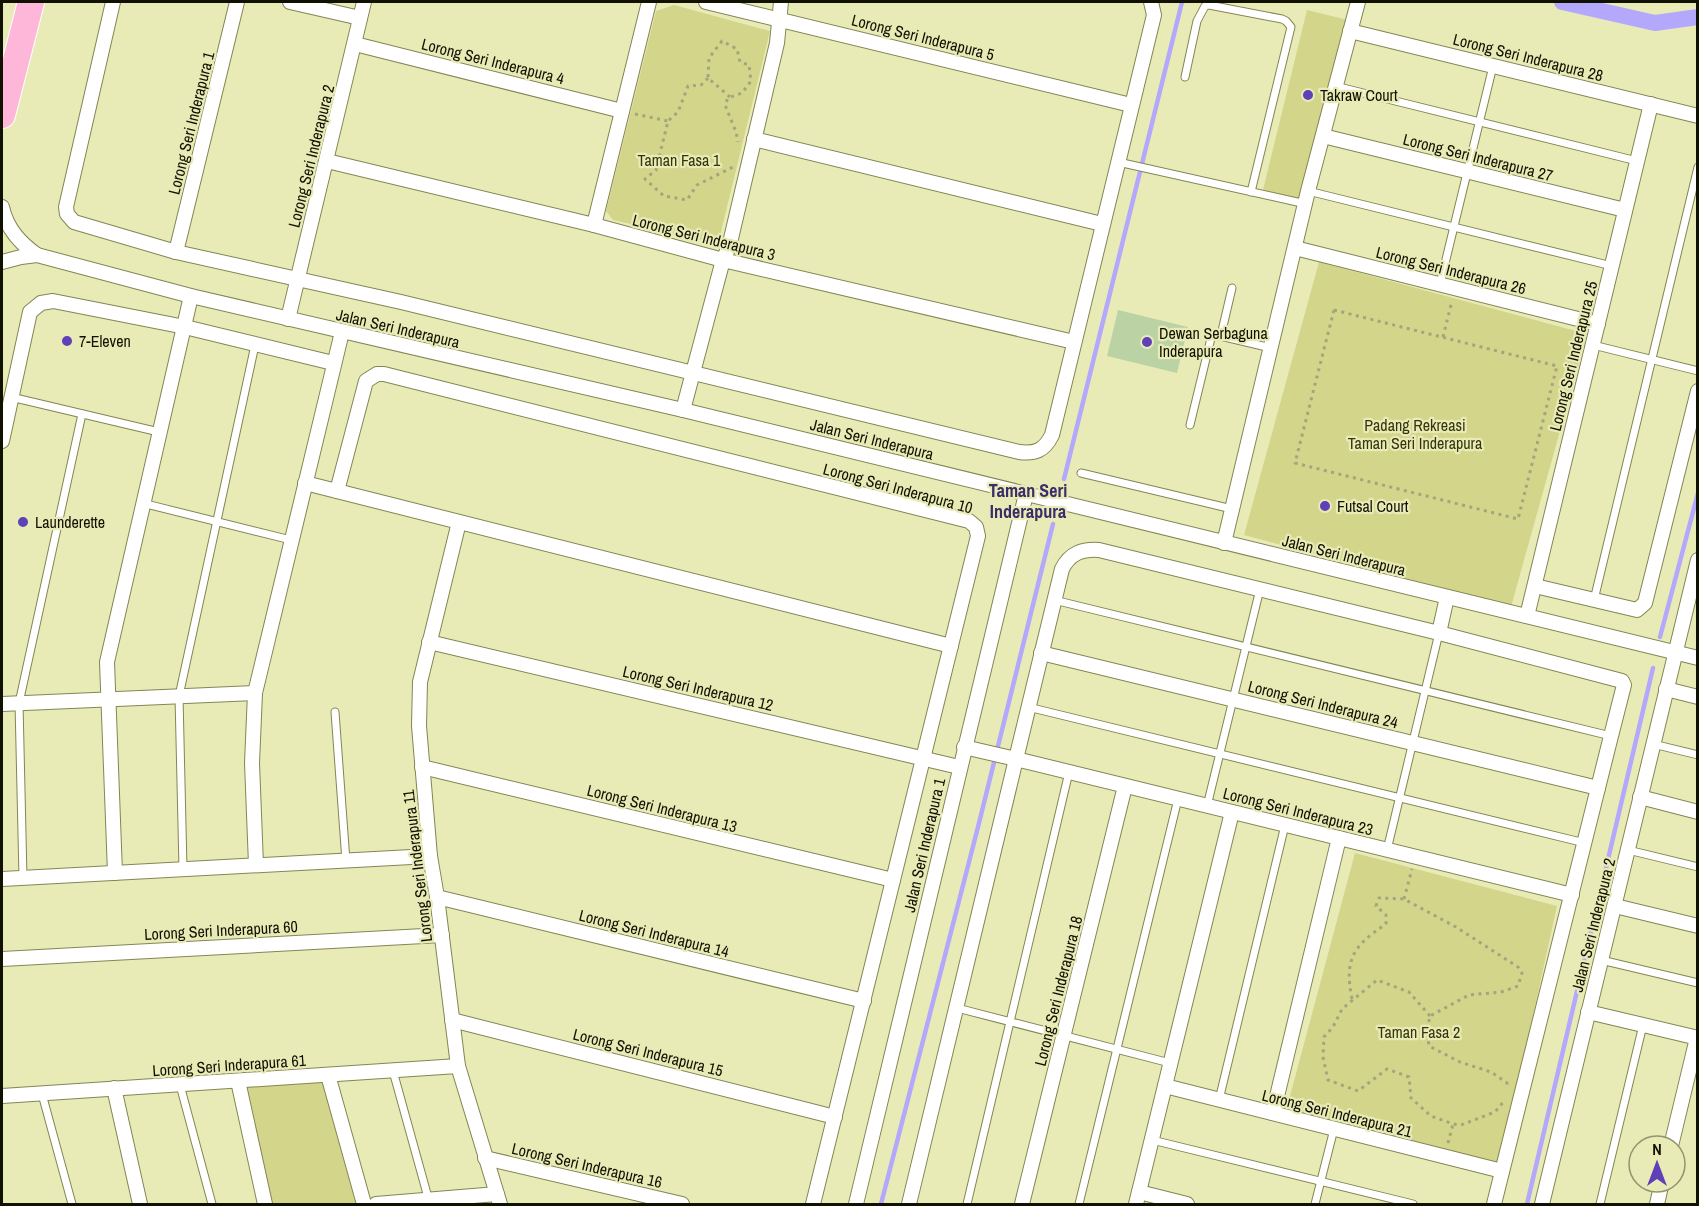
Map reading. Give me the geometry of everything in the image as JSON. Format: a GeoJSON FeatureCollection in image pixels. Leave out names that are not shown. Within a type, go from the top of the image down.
{"type":"FeatureCollection","features":[{"type":"Feature","properties":{"kind":"highway"},"geometry":{"type":"LineString","coordinates":[[2,115],[31,2]]}},
{"type":"Feature","properties":{"kind":"street"},"geometry":{"type":"LineString","coordinates":[[113,2],[66,207],[67,214],[74,222],[177,252],[391,300],[692,374],[1030,453],[1040,451],[1048,444],[1052,435],[1102,224],[1123,163],[1131,105],[1154,15],[1151,2]]}},
{"type":"Feature","properties":{"kind":"street","name":"Lorong Seri Inderapura 1"},"geometry":{"type":"LineString","coordinates":[[177,252],[237,2]]}},
{"type":"Feature","properties":{"kind":"street"},"geometry":{"type":"LineString","coordinates":[[290,2],[360,18]]}},
{"type":"Feature","properties":{"kind":"street","name":"Lorong Seri Inderapura 2"},"geometry":{"type":"LineString","coordinates":[[288,319],[364,2]]}},
{"type":"Feature","properties":{"kind":"street"},"geometry":{"type":"LineString","coordinates":[[594,225],[649,2]]}},
{"type":"Feature","properties":{"kind":"street","name":"Lorong Seri Inderapura 5"},"geometry":{"type":"LineString","coordinates":[[706,2],[1131,105]]}},
{"type":"Feature","properties":{"kind":"street"},"geometry":{"type":"LineString","coordinates":[[683,410],[723,260],[729,247],[777,43],[782,2]]}},
{"type":"Feature","properties":{"kind":"street"},"geometry":{"type":"LineString","coordinates":[[1224,543],[1307,198],[1358,2]]}},
{"type":"Feature","properties":{"kind":"street","name":"Lorong Seri Inderapura 28"},"geometry":{"type":"LineString","coordinates":[[1350,31],[1698,116]]}},
{"type":"Feature","properties":{"kind":"street","name":"Lorong Seri Inderapura 4"},"geometry":{"type":"LineString","coordinates":[[355,44],[622,111]]}},
{"type":"Feature","properties":{"kind":"street","name":"Lorong Seri Inderapura 25"},"geometry":{"type":"LineString","coordinates":[[1527,616],[1651,104]]}},
{"type":"Feature","properties":{"kind":"street","name":"Lorong Seri Inderapura 27"},"geometry":{"type":"LineString","coordinates":[[1323,136],[1625,210]]}},
{"type":"Feature","properties":{"kind":"street"},"geometry":{"type":"LineString","coordinates":[[754,139],[1102,224]]}},
{"type":"Feature","properties":{"kind":"street","name":"Lorong Seri Inderapura 3"},"geometry":{"type":"LineString","coordinates":[[327,160],[594,225],[723,260],[1074,342]]}},
{"type":"Feature","properties":{"kind":"street"},"geometry":{"type":"LineString","coordinates":[[2,207],[9,227],[17,239],[38,255]]}},
{"type":"Feature","properties":{"kind":"street","name":"Lorong Seri Inderapura 26"},"geometry":{"type":"LineString","coordinates":[[1295,248],[1598,324]]}},
{"type":"Feature","properties":{"kind":"street"},"geometry":{"type":"LineString","coordinates":[[2,262],[21,256],[38,255]]}},
{"type":"Feature","properties":{"kind":"street","name":"Jalan Seri Inderapura"},"geometry":{"type":"LineString","coordinates":[[38,255],[191,296],[683,410],[1698,658]]}},
{"type":"Feature","properties":{"kind":"street"},"geometry":{"type":"LineString","coordinates":[[115,873],[107,662],[191,296]]}},
{"type":"Feature","properties":{"kind":"street"},"geometry":{"type":"LineString","coordinates":[[2,441],[30,312],[41,303],[54,301],[185,327],[333,363]]}},
{"type":"Feature","properties":{"kind":"street"},"geometry":{"type":"LineString","coordinates":[[256,866],[252,763],[255,693],[342,332]]}},
{"type":"Feature","properties":{"kind":"street","name":"Lorong Seri Inderapura 10"},"geometry":{"type":"LineString","coordinates":[[337,491],[366,381],[377,374],[384,374],[969,521],[976,527],[978,536],[951,646]]}},
{"type":"Feature","properties":{"kind":"street"},"geometry":{"type":"LineString","coordinates":[[1534,586],[1637,610],[1645,603],[1698,391]]}},
{"type":"Feature","properties":{"kind":"street"},"geometry":{"type":"LineString","coordinates":[[305,483],[951,646],[813,1204]]}},
{"type":"Feature","properties":{"kind":"street","name":"Jalan Seri Inderapura 1"},"geometry":{"type":"LineString","coordinates":[[856,1204],[1026,494]]}},
{"type":"Feature","properties":{"kind":"street","name":"Lorong Seri Inderapura 11"},"geometry":{"type":"LineString","coordinates":[[459,522],[429,642],[418,700],[430,856],[458,1066],[498,1199]]}},
{"type":"Feature","properties":{"kind":"street"},"geometry":{"type":"LineString","coordinates":[[909,1204],[957,1008],[1009,757],[1028,707],[1062,569],[1067,559],[1087,550],[1100,550],[1439,633],[1618,678],[1624,685],[1494,1204]]}},
{"type":"Feature","properties":{"kind":"street","name":"Jalan Seri Inderapura 2"},"geometry":{"type":"LineString","coordinates":[[1542,1204],[1675,653],[1691,617],[1698,560]]}},
{"type":"Feature","properties":{"kind":"street"},"geometry":{"type":"LineString","coordinates":[[1439,633],[1447,597]]}},
{"type":"Feature","properties":{"kind":"street","name":"Lorong Seri Inderapura 12"},"geometry":{"type":"LineString","coordinates":[[429,642],[959,767]]}},
{"type":"Feature","properties":{"kind":"street","name":"Lorong Seri Inderapura 24"},"geometry":{"type":"LineString","coordinates":[[1041,653],[1598,788]]}},
{"type":"Feature","properties":{"kind":"street"},"geometry":{"type":"LineString","coordinates":[[1666,689],[1698,697]]}},
{"type":"Feature","properties":{"kind":"street"},"geometry":{"type":"LineString","coordinates":[[2,704],[255,693]]}},
{"type":"Feature","properties":{"kind":"street","name":"Lorong Seri Inderapura 23"},"geometry":{"type":"LineString","coordinates":[[964,747],[1572,895]]}},
{"type":"Feature","properties":{"kind":"street","name":"Lorong Seri Inderapura 13"},"geometry":{"type":"LineString","coordinates":[[422,767],[893,880]]}},
{"type":"Feature","properties":{"kind":"street","name":"Lorong Seri Inderapura 18"},"geometry":{"type":"LineString","coordinates":[[1022,1204],[1125,786]]}},
{"type":"Feature","properties":{"kind":"street"},"geometry":{"type":"LineString","coordinates":[[1640,797],[1698,812]]}},
{"type":"Feature","properties":{"kind":"street"},"geometry":{"type":"LineString","coordinates":[[1187,1204],[1137,1198],[1232,812]]}},
{"type":"Feature","properties":{"kind":"street"},"geometry":{"type":"LineString","coordinates":[[1273,1113],[1339,838]]}},
{"type":"Feature","properties":{"kind":"street"},"geometry":{"type":"LineString","coordinates":[[2,879],[430,856]]}},
{"type":"Feature","properties":{"kind":"street","name":"Lorong Seri Inderapura 14"},"geometry":{"type":"LineString","coordinates":[[437,897],[864,1000]]}},
{"type":"Feature","properties":{"kind":"street"},"geometry":{"type":"LineString","coordinates":[[1614,906],[1698,926]]}},
{"type":"Feature","properties":{"kind":"street","name":"Lorong Seri Inderapura 60"},"geometry":{"type":"LineString","coordinates":[[2,959],[442,935]]}},
{"type":"Feature","properties":{"kind":"street"},"geometry":{"type":"LineString","coordinates":[[1588,1012],[1697,1038],[1674,1134]]}},
{"type":"Feature","properties":{"kind":"street","name":"Lorong Seri Inderapura 15"},"geometry":{"type":"LineString","coordinates":[[452,1020],[835,1117]]}},
{"type":"Feature","properties":{"kind":"street","name":"Lorong Seri Inderapura 61"},"geometry":{"type":"LineString","coordinates":[[2,1096],[458,1066]]}},
{"type":"Feature","properties":{"kind":"street"},"geometry":{"type":"LineString","coordinates":[[328,1075],[364,1204]]}},
{"type":"Feature","properties":{"kind":"street"},"geometry":{"type":"LineString","coordinates":[[238,1081],[266,1204]]}},
{"type":"Feature","properties":{"kind":"street","name":"Lorong Seri Inderapura 21"},"geometry":{"type":"LineString","coordinates":[[1165,1086],[1502,1172]]}},
{"type":"Feature","properties":{"kind":"street"},"geometry":{"type":"LineString","coordinates":[[114,1088],[140,1204]]}},
{"type":"Feature","properties":{"kind":"street","name":"Lorong Seri Inderapura 16"},"geometry":{"type":"LineString","coordinates":[[485,1158],[682,1204]]}},
{"type":"Feature","properties":{"kind":"street"},"geometry":{"type":"LineString","coordinates":[[376,1204],[429,1200],[498,1199]]}},
{"type":"Feature","properties":{"kind":"lane"},"geometry":{"type":"LineString","coordinates":[[1185,76],[1197,21],[1205,6],[1282,19],[1291,27],[1251,192]]}},
{"type":"Feature","properties":{"kind":"lane"},"geometry":{"type":"LineString","coordinates":[[1440,284],[1492,66]]}},
{"type":"Feature","properties":{"kind":"lane"},"geometry":{"type":"LineString","coordinates":[[1335,86],[1637,161]]}},
{"type":"Feature","properties":{"kind":"lane"},"geometry":{"type":"LineString","coordinates":[[1123,163],[1251,192],[1307,198],[1453,227],[1612,266]]}},
{"type":"Feature","properties":{"kind":"lane"},"geometry":{"type":"LineString","coordinates":[[1594,600],[1698,167]]}},
{"type":"Feature","properties":{"kind":"lane"},"geometry":{"type":"LineString","coordinates":[[1221,335],[1232,288]]}},
{"type":"Feature","properties":{"kind":"lane"},"geometry":{"type":"LineString","coordinates":[[1190,425],[1212,334],[1271,348]]}},
{"type":"Feature","properties":{"kind":"lane"},"geometry":{"type":"LineString","coordinates":[[183,869],[179,696],[255,345]]}},
{"type":"Feature","properties":{"kind":"lane"},"geometry":{"type":"LineString","coordinates":[[1593,345],[1698,371]]}},
{"type":"Feature","properties":{"kind":"lane"},"geometry":{"type":"LineString","coordinates":[[11,397],[159,432]]}},
{"type":"Feature","properties":{"kind":"lane"},"geometry":{"type":"LineString","coordinates":[[23,878],[19,704],[82,414]]}},
{"type":"Feature","properties":{"kind":"lane"},"geometry":{"type":"LineString","coordinates":[[1082,473],[1232,509]]}},
{"type":"Feature","properties":{"kind":"lane"},"geometry":{"type":"LineString","coordinates":[[142,503],[291,540]]}},
{"type":"Feature","properties":{"kind":"lane"},"geometry":{"type":"LineString","coordinates":[[1207,806],[1260,589]]}},
{"type":"Feature","properties":{"kind":"lane"},"geometry":{"type":"LineString","coordinates":[[1054,600],[1611,736]]}},
{"type":"Feature","properties":{"kind":"lane"},"geometry":{"type":"LineString","coordinates":[[1387,850],[1439,633]]}},
{"type":"Feature","properties":{"kind":"lane"},"geometry":{"type":"LineString","coordinates":[[1028,707],[1585,843]]}},
{"type":"Feature","properties":{"kind":"lane"},"geometry":{"type":"LineString","coordinates":[[335,712],[346,861]]}},
{"type":"Feature","properties":{"kind":"lane"},"geometry":{"type":"LineString","coordinates":[[1653,744],[1698,755]]}},
{"type":"Feature","properties":{"kind":"lane"},"geometry":{"type":"LineString","coordinates":[[967,1204],[1069,772]]}},
{"type":"Feature","properties":{"kind":"lane"},"geometry":{"type":"LineString","coordinates":[[1078,1204],[1178,799]]}},
{"type":"Feature","properties":{"kind":"lane"},"geometry":{"type":"LineString","coordinates":[[1219,1100],[1285,825]]}},
{"type":"Feature","properties":{"kind":"lane"},"geometry":{"type":"LineString","coordinates":[[1628,850],[1698,867]]}},
{"type":"Feature","properties":{"kind":"lane"},"geometry":{"type":"LineString","coordinates":[[1601,960],[1698,984]]}},
{"type":"Feature","properties":{"kind":"lane"},"geometry":{"type":"LineString","coordinates":[[957,1008],[1170,1063]]}},
{"type":"Feature","properties":{"kind":"lane"},"geometry":{"type":"LineString","coordinates":[[1600,1204],[1643,1025]]}},
{"type":"Feature","properties":{"kind":"lane"},"geometry":{"type":"LineString","coordinates":[[393,1071],[429,1200]]}},
{"type":"Feature","properties":{"kind":"lane"},"geometry":{"type":"LineString","coordinates":[[180,1085],[212,1204]]}},
{"type":"Feature","properties":{"kind":"lane"},"geometry":{"type":"LineString","coordinates":[[42,1094],[72,1204]]}},
{"type":"Feature","properties":{"kind":"lane"},"geometry":{"type":"LineString","coordinates":[[1316,1204],[1334,1129]]}},
{"type":"Feature","properties":{"kind":"lane"},"geometry":{"type":"LineString","coordinates":[[1152,1140],[1413,1204]]}},
{"type":"Feature","properties":{"kind":"path"},"geometry":{"type":"LineString","coordinates":[[708,78],[709,58],[722,41],[737,49],[740,62],[749,65],[751,81],[742,93],[728,98],[725,105],[738,143]]}},
{"type":"Feature","properties":{"kind":"path"},"geometry":{"type":"LineString","coordinates":[[708,78],[730,97]]}},
{"type":"Feature","properties":{"kind":"path"},"geometry":{"type":"LineString","coordinates":[[708,78],[700,84],[688,86],[678,112],[668,122],[656,170],[645,179],[664,196],[687,200],[698,185],[737,165]]}},
{"type":"Feature","properties":{"kind":"path"},"geometry":{"type":"LineString","coordinates":[[622,111],[668,122]]}},
{"type":"Feature","properties":{"kind":"path"},"geometry":{"type":"LineString","coordinates":[[1443,337],[1455,288]]}},
{"type":"Feature","properties":{"kind":"path"},"geometry":{"type":"LineString","coordinates":[[1334,310],[1443,337],[1557,366],[1518,519],[1295,464],[1334,310]]}},
{"type":"Feature","properties":{"kind":"path"},"geometry":{"type":"LineString","coordinates":[[1404,899],[1415,857]]}},
{"type":"Feature","properties":{"kind":"path"},"geometry":{"type":"LineString","coordinates":[[1352,999],[1349,970],[1354,950],[1368,936],[1386,924],[1386,915],[1376,906],[1378,898],[1404,899],[1456,927],[1493,952],[1506,957],[1522,973],[1518,986],[1501,992],[1469,995],[1430,1016],[1426,1031],[1429,1046],[1460,1062],[1491,1072],[1508,1083],[1507,1090]]}},
{"type":"Feature","properties":{"kind":"path"},"geometry":{"type":"LineString","coordinates":[[1430,1016],[1410,992],[1377,981],[1342,1009],[1333,1028],[1324,1038],[1323,1057],[1328,1080],[1358,1091],[1387,1069],[1409,1077],[1411,1098],[1431,1116],[1461,1125],[1495,1112],[1507,1098]]}},
{"type":"Feature","properties":{"kind":"path"},"geometry":{"type":"LineString","coordinates":[[1445,1157],[1453,1124]]}},
{"type":"Feature","properties":{"kind":"green space","name":"Taman Fasa 1"},"geometry":{"type":"Polygon","coordinates":[[[674,5],[770,31],[718,244],[613,220],[606,211],[656,11],[674,5]]]}},
{"type":"Feature","properties":{"kind":"green space"},"geometry":{"type":"Polygon","coordinates":[[[1307,10],[1348,20],[1299,205],[1262,194],[1307,10]]]}},
{"type":"Feature","properties":{"kind":"green space","name":"Padang Rekreasi Taman Seri Inderapura"},"geometry":{"type":"Polygon","coordinates":[[[1319,262],[1587,334],[1511,607],[1244,535],[1319,262]]]}},
{"type":"Feature","properties":{"kind":"green space","name":"Taman Fasa 2"},"geometry":{"type":"Polygon","coordinates":[[[1355,853],[1557,906],[1500,1166],[1286,1111],[1355,853]]]}},
{"type":"Feature","properties":{"kind":"green space"},"geometry":{"type":"Polygon","coordinates":[[[328,1075],[364,1204],[265,1204],[238,1081],[328,1075]]]}},
{"type":"Feature","properties":{"kind":"building","name":"Dewan Serbaguna Inderapura"},"geometry":{"type":"Polygon","coordinates":[[[1118,310],[1188,327],[1177,373],[1107,356],[1118,310]]]}},
{"type":"Feature","properties":{"kind":"waterway"},"geometry":{"type":"LineString","coordinates":[[1064,479],[1182,2]]}},
{"type":"Feature","properties":{"kind":"waterway"},"geometry":{"type":"LineString","coordinates":[[1562,2],[1655,23],[1698,17]]}},
{"type":"Feature","properties":{"kind":"waterway"},"geometry":{"type":"LineString","coordinates":[[1660,637],[1698,493]]}},
{"type":"Feature","properties":{"kind":"waterway"},"geometry":{"type":"LineString","coordinates":[[881,1204],[1053,524]]}},
{"type":"Feature","properties":{"kind":"waterway"},"geometry":{"type":"LineString","coordinates":[[1527,1204],[1653,668]]}},
{"type":"Feature","properties":{"kind":"place","name":"Takraw Court"},"geometry":{"type":"Point","coordinates":[1308,95]}},
{"type":"Feature","properties":{"kind":"place","name":"7-Eleven"},"geometry":{"type":"Point","coordinates":[67,341]}},
{"type":"Feature","properties":{"kind":"place","name":"Dewan Serbaguna Inderapura"},"geometry":{"type":"Point","coordinates":[1147,342]}},
{"type":"Feature","properties":{"kind":"place","name":"Futsal Court"},"geometry":{"type":"Point","coordinates":[1325,506]}},
{"type":"Feature","properties":{"kind":"place","name":"Launderette"},"geometry":{"type":"Point","coordinates":[23,522]}},
{"type":"Feature","properties":{"kind":"district","name":"Taman Seri Inderapura"},"geometry":{"type":"Point","coordinates":[1028,501]}}]}
